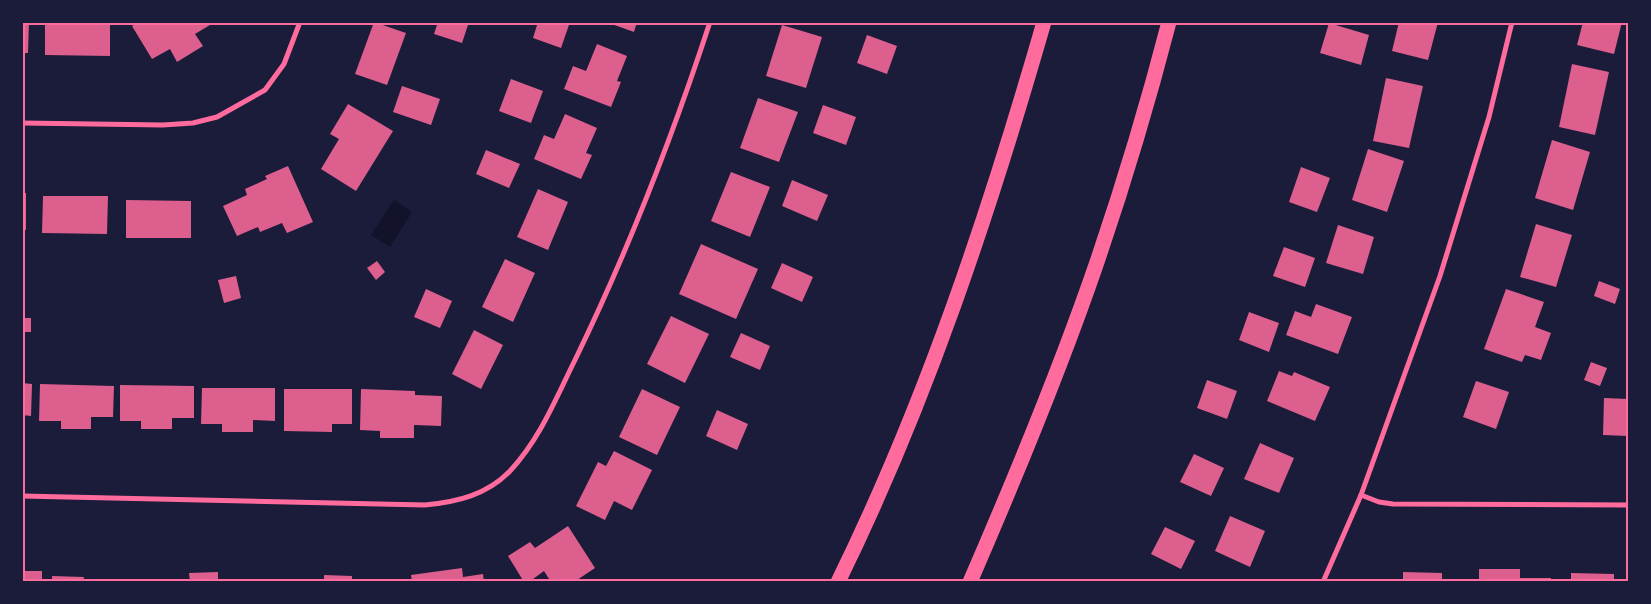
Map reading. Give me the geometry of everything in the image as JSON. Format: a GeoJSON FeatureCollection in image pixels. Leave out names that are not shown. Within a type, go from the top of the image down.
{"type":"FeatureCollection","features":[{"type":"Feature","properties":{"kind":"highway"},"geometry":{"type":"LineString","coordinates":[[838,582],[899,446],[956,302],[1020,107],[1044,22]]}},
{"type":"Feature","properties":{"kind":"highway"},"geometry":{"type":"LineString","coordinates":[[970,582],[1014,483],[1098,261],[1134,148],[1169,22]]}},
{"type":"Feature","properties":{"kind":"street"},"geometry":{"type":"LineString","coordinates":[[22,123],[163,125],[193,123],[217,117],[265,90],[284,64],[300,22]]}},
{"type":"Feature","properties":{"kind":"street"},"geometry":{"type":"LineString","coordinates":[[22,496],[425,505],[466,499],[484,492],[509,472],[533,443],[593,322],[651,188],[710,22]]}},
{"type":"Feature","properties":{"kind":"street"},"geometry":{"type":"LineString","coordinates":[[1323,582],[1361,495],[1440,276],[1489,118],[1512,22]]}},
{"type":"Feature","properties":{"kind":"street"},"geometry":{"type":"LineString","coordinates":[[1361,495],[1379,502],[1393,504],[1628,504]]}},
{"type":"Feature","properties":{"kind":"shaded area"},"geometry":{"type":"Polygon","coordinates":[[[394,200],[412,212],[390,247],[371,235],[394,200]]]}},
{"type":"Feature","properties":{"kind":"building"},"geometry":{"type":"Polygon","coordinates":[[[22,22],[29,22],[28,53],[22,53],[22,22]]]}},
{"type":"Feature","properties":{"kind":"building"},"geometry":{"type":"Polygon","coordinates":[[[45,22],[110,22],[110,56],[45,55],[45,22]]]}},
{"type":"Feature","properties":{"kind":"building"},"geometry":{"type":"Polygon","coordinates":[[[138,22],[215,22],[195,34],[203,46],[177,62],[170,49],[152,59],[132,26],[138,22]]]}},
{"type":"Feature","properties":{"kind":"building"},"geometry":{"type":"Polygon","coordinates":[[[374,22],[406,33],[387,85],[355,74],[374,22]]]}},
{"type":"Feature","properties":{"kind":"building"},"geometry":{"type":"Polygon","coordinates":[[[438,22],[469,22],[462,43],[434,34],[438,22]]]}},
{"type":"Feature","properties":{"kind":"building"},"geometry":{"type":"Polygon","coordinates":[[[538,22],[570,22],[561,48],[533,38],[538,22]]]}},
{"type":"Feature","properties":{"kind":"building"},"geometry":{"type":"Polygon","coordinates":[[[606,22],[637,22],[634,32],[606,22]]]}},
{"type":"Feature","properties":{"kind":"building"},"geometry":{"type":"Polygon","coordinates":[[[1399,22],[1438,22],[1428,60],[1392,51],[1399,22]]]}},
{"type":"Feature","properties":{"kind":"building"},"geometry":{"type":"Polygon","coordinates":[[[1583,22],[1622,22],[1614,54],[1577,45],[1583,22]]]}},
{"type":"Feature","properties":{"kind":"building"},"geometry":{"type":"Polygon","coordinates":[[[1329,23],[1369,35],[1361,65],[1320,53],[1329,23]]]}},
{"type":"Feature","properties":{"kind":"building"},"geometry":{"type":"Polygon","coordinates":[[[782,25],[822,37],[806,88],[766,76],[782,25]]]}},
{"type":"Feature","properties":{"kind":"building"},"geometry":{"type":"Polygon","coordinates":[[[867,35],[897,46],[887,74],[857,63],[867,35]]]}},
{"type":"Feature","properties":{"kind":"building"},"geometry":{"type":"Polygon","coordinates":[[[597,44],[627,56],[617,81],[621,82],[611,107],[564,89],[573,66],[586,71],[597,44]]]}},
{"type":"Feature","properties":{"kind":"building"},"geometry":{"type":"Polygon","coordinates":[[[1572,64],[1609,72],[1595,135],[1559,127],[1572,64]]]}},
{"type":"Feature","properties":{"kind":"building"},"geometry":{"type":"Polygon","coordinates":[[[1386,78],[1423,86],[1409,148],[1373,141],[1386,78]]]}},
{"type":"Feature","properties":{"kind":"building"},"geometry":{"type":"Polygon","coordinates":[[[511,79],[543,91],[531,123],[499,111],[511,79]]]}},
{"type":"Feature","properties":{"kind":"building"},"geometry":{"type":"Polygon","coordinates":[[[402,86],[440,99],[431,125],[393,112],[402,86]]]}},
{"type":"Feature","properties":{"kind":"building"},"geometry":{"type":"Polygon","coordinates":[[[758,98],[798,112],[779,162],[740,148],[758,98]]]}},
{"type":"Feature","properties":{"kind":"building"},"geometry":{"type":"Polygon","coordinates":[[[348,104],[393,131],[356,191],[321,169],[339,139],[330,134],[348,104]]]}},
{"type":"Feature","properties":{"kind":"building"},"geometry":{"type":"Polygon","coordinates":[[[823,105],[856,117],[846,145],[813,133],[823,105]]]}},
{"type":"Feature","properties":{"kind":"building"},"geometry":{"type":"Polygon","coordinates":[[[565,114],[597,128],[586,153],[592,155],[581,179],[534,159],[544,135],[554,139],[565,114]]]}},
{"type":"Feature","properties":{"kind":"building"},"geometry":{"type":"Polygon","coordinates":[[[1552,140],[1590,152],[1573,210],[1535,198],[1552,140]]]}},
{"type":"Feature","properties":{"kind":"building"},"geometry":{"type":"Polygon","coordinates":[[[1368,149],[1404,161],[1387,212],[1352,200],[1368,149]]]}},
{"type":"Feature","properties":{"kind":"building"},"geometry":{"type":"Polygon","coordinates":[[[486,150],[520,164],[509,188],[476,174],[486,150]]]}},
{"type":"Feature","properties":{"kind":"building"},"geometry":{"type":"Polygon","coordinates":[[[288,166],[313,222],[287,233],[282,223],[260,232],[258,227],[237,236],[223,206],[247,195],[245,189],[267,179],[265,176],[288,166]]]}},
{"type":"Feature","properties":{"kind":"building"},"geometry":{"type":"Polygon","coordinates":[[[1301,167],[1330,178],[1317,212],[1289,202],[1301,167]]]}},
{"type":"Feature","properties":{"kind":"building"},"geometry":{"type":"Polygon","coordinates":[[[731,172],[770,187],[750,237],[711,221],[731,172]]]}},
{"type":"Feature","properties":{"kind":"building"},"geometry":{"type":"Polygon","coordinates":[[[792,180],[828,195],[817,221],[782,206],[792,180]]]}},
{"type":"Feature","properties":{"kind":"building"},"geometry":{"type":"Polygon","coordinates":[[[538,189],[568,202],[548,250],[517,237],[538,189]]]}},
{"type":"Feature","properties":{"kind":"building"},"geometry":{"type":"Polygon","coordinates":[[[22,193],[26,193],[26,230],[22,230],[22,193]]]}},
{"type":"Feature","properties":{"kind":"building"},"geometry":{"type":"Polygon","coordinates":[[[43,196],[108,196],[107,234],[42,233],[43,196]]]}},
{"type":"Feature","properties":{"kind":"building"},"geometry":{"type":"Polygon","coordinates":[[[126,200],[191,201],[191,238],[126,238],[126,200]]]}},
{"type":"Feature","properties":{"kind":"building"},"geometry":{"type":"Polygon","coordinates":[[[1536,224],[1572,235],[1556,287],[1520,277],[1536,224]]]}},
{"type":"Feature","properties":{"kind":"building"},"geometry":{"type":"Polygon","coordinates":[[[1338,225],[1374,237],[1363,274],[1326,263],[1338,225]]]}},
{"type":"Feature","properties":{"kind":"building"},"geometry":{"type":"Polygon","coordinates":[[[701,244],[758,269],[736,319],[679,294],[701,244]]]}},
{"type":"Feature","properties":{"kind":"building"},"geometry":{"type":"Polygon","coordinates":[[[1284,247],[1315,258],[1305,287],[1273,276],[1284,247]]]}},
{"type":"Feature","properties":{"kind":"building"},"geometry":{"type":"Polygon","coordinates":[[[505,259],[535,273],[513,322],[482,307],[505,259]]]}},
{"type":"Feature","properties":{"kind":"building"},"geometry":{"type":"Polygon","coordinates":[[[377,261],[385,272],[376,280],[367,268],[377,261]]]}},
{"type":"Feature","properties":{"kind":"building"},"geometry":{"type":"Polygon","coordinates":[[[782,263],[813,277],[802,302],[771,288],[782,263]]]}},
{"type":"Feature","properties":{"kind":"building"},"geometry":{"type":"Polygon","coordinates":[[[236,276],[241,298],[224,303],[218,280],[236,276]]]}},
{"type":"Feature","properties":{"kind":"building"},"geometry":{"type":"Polygon","coordinates":[[[1599,281],[1620,289],[1615,304],[1594,296],[1599,281]]]}},
{"type":"Feature","properties":{"kind":"building"},"geometry":{"type":"Polygon","coordinates":[[[426,289],[452,301],[440,328],[414,317],[426,289]]]}},
{"type":"Feature","properties":{"kind":"building"},"geometry":{"type":"Polygon","coordinates":[[[1506,289],[1544,302],[1535,327],[1551,333],[1541,360],[1525,355],[1522,362],[1484,349],[1506,289]]]}},
{"type":"Feature","properties":{"kind":"building"},"geometry":{"type":"Polygon","coordinates":[[[1316,304],[1352,317],[1338,354],[1286,335],[1295,311],[1311,317],[1316,304]]]}},
{"type":"Feature","properties":{"kind":"building"},"geometry":{"type":"Polygon","coordinates":[[[1249,312],[1279,323],[1269,352],[1239,340],[1249,312]]]}},
{"type":"Feature","properties":{"kind":"building"},"geometry":{"type":"Polygon","coordinates":[[[671,316],[709,334],[685,383],[647,364],[671,316]]]}},
{"type":"Feature","properties":{"kind":"building"},"geometry":{"type":"Polygon","coordinates":[[[22,318],[31,318],[31,332],[22,332],[22,318]]]}},
{"type":"Feature","properties":{"kind":"building"},"geometry":{"type":"Polygon","coordinates":[[[474,330],[503,345],[481,389],[452,374],[474,330]]]}},
{"type":"Feature","properties":{"kind":"building"},"geometry":{"type":"Polygon","coordinates":[[[741,333],[770,346],[760,370],[730,357],[741,333]]]}},
{"type":"Feature","properties":{"kind":"building"},"geometry":{"type":"Polygon","coordinates":[[[1591,362],[1607,368],[1600,386],[1584,380],[1591,362]]]}},
{"type":"Feature","properties":{"kind":"building"},"geometry":{"type":"Polygon","coordinates":[[[1279,371],[1292,376],[1294,372],[1330,387],[1315,421],[1267,401],[1279,371]]]}},
{"type":"Feature","properties":{"kind":"building"},"geometry":{"type":"Polygon","coordinates":[[[1207,380],[1237,391],[1227,419],[1197,408],[1207,380]]]}},
{"type":"Feature","properties":{"kind":"building"},"geometry":{"type":"Polygon","coordinates":[[[1476,381],[1509,392],[1496,429],[1463,417],[1476,381]]]}},
{"type":"Feature","properties":{"kind":"building"},"geometry":{"type":"Polygon","coordinates":[[[22,383],[32,384],[31,416],[22,415],[22,383]]]}},
{"type":"Feature","properties":{"kind":"building"},"geometry":{"type":"Polygon","coordinates":[[[40,384],[114,386],[113,417],[91,417],[91,429],[61,429],[61,421],[39,421],[40,384]]]}},
{"type":"Feature","properties":{"kind":"building"},"geometry":{"type":"Polygon","coordinates":[[[120,385],[194,386],[194,418],[172,418],[172,429],[141,429],[141,421],[120,421],[120,385]]]}},
{"type":"Feature","properties":{"kind":"building"},"geometry":{"type":"Polygon","coordinates":[[[202,388],[275,388],[275,421],[253,420],[253,432],[222,432],[222,424],[201,424],[202,388]]]}},
{"type":"Feature","properties":{"kind":"building"},"geometry":{"type":"Polygon","coordinates":[[[284,389],[352,389],[352,424],[332,424],[332,432],[284,431],[284,389]]]}},
{"type":"Feature","properties":{"kind":"building"},"geometry":{"type":"Polygon","coordinates":[[[361,389],[415,391],[415,395],[442,396],[441,426],[414,425],[414,438],[380,438],[380,431],[360,430],[361,389]]]}},
{"type":"Feature","properties":{"kind":"building"},"geometry":{"type":"Polygon","coordinates":[[[642,389],[680,407],[657,455],[619,437],[642,389]]]}},
{"type":"Feature","properties":{"kind":"building"},"geometry":{"type":"Polygon","coordinates":[[[1604,398],[1628,399],[1628,436],[1603,435],[1604,398]]]}},
{"type":"Feature","properties":{"kind":"building"},"geometry":{"type":"Polygon","coordinates":[[[717,410],[748,424],[737,450],[706,436],[717,410]]]}},
{"type":"Feature","properties":{"kind":"building"},"geometry":{"type":"Polygon","coordinates":[[[1260,443],[1294,458],[1279,493],[1244,479],[1260,443]]]}},
{"type":"Feature","properties":{"kind":"building"},"geometry":{"type":"Polygon","coordinates":[[[614,451],[652,470],[632,510],[614,501],[605,520],[576,506],[598,462],[606,466],[614,451]]]}},
{"type":"Feature","properties":{"kind":"building"},"geometry":{"type":"Polygon","coordinates":[[[1194,454],[1224,468],[1211,496],[1180,482],[1194,454]]]}},
{"type":"Feature","properties":{"kind":"building"},"geometry":{"type":"Polygon","coordinates":[[[1230,516],[1265,531],[1250,567],[1215,551],[1230,516]]]}},
{"type":"Feature","properties":{"kind":"building"},"geometry":{"type":"Polygon","coordinates":[[[568,526],[595,568],[574,582],[551,582],[544,571],[529,582],[524,582],[508,556],[530,542],[535,548],[568,526]]]}},
{"type":"Feature","properties":{"kind":"building"},"geometry":{"type":"Polygon","coordinates":[[[1165,527],[1195,541],[1181,569],[1151,554],[1165,527]]]}},
{"type":"Feature","properties":{"kind":"building"},"geometry":{"type":"Polygon","coordinates":[[[462,568],[463,577],[483,574],[484,582],[412,582],[411,575],[462,568]]]}},
{"type":"Feature","properties":{"kind":"building"},"geometry":{"type":"Polygon","coordinates":[[[1479,569],[1520,569],[1520,578],[1551,578],[1551,582],[1479,582],[1479,569]]]}},
{"type":"Feature","properties":{"kind":"building"},"geometry":{"type":"Polygon","coordinates":[[[22,571],[42,571],[42,579],[52,580],[52,576],[84,577],[83,582],[22,582],[22,571]]]}},
{"type":"Feature","properties":{"kind":"building"},"geometry":{"type":"Polygon","coordinates":[[[218,572],[218,579],[239,579],[239,582],[190,582],[189,573],[218,572]]]}},
{"type":"Feature","properties":{"kind":"building"},"geometry":{"type":"Polygon","coordinates":[[[1403,572],[1442,573],[1442,582],[1403,582],[1403,572]]]}},
{"type":"Feature","properties":{"kind":"building"},"geometry":{"type":"Polygon","coordinates":[[[1571,573],[1614,574],[1614,582],[1571,582],[1571,573]]]}},
{"type":"Feature","properties":{"kind":"building"},"geometry":{"type":"Polygon","coordinates":[[[324,575],[352,576],[352,582],[324,582],[324,575]]]}}]}
